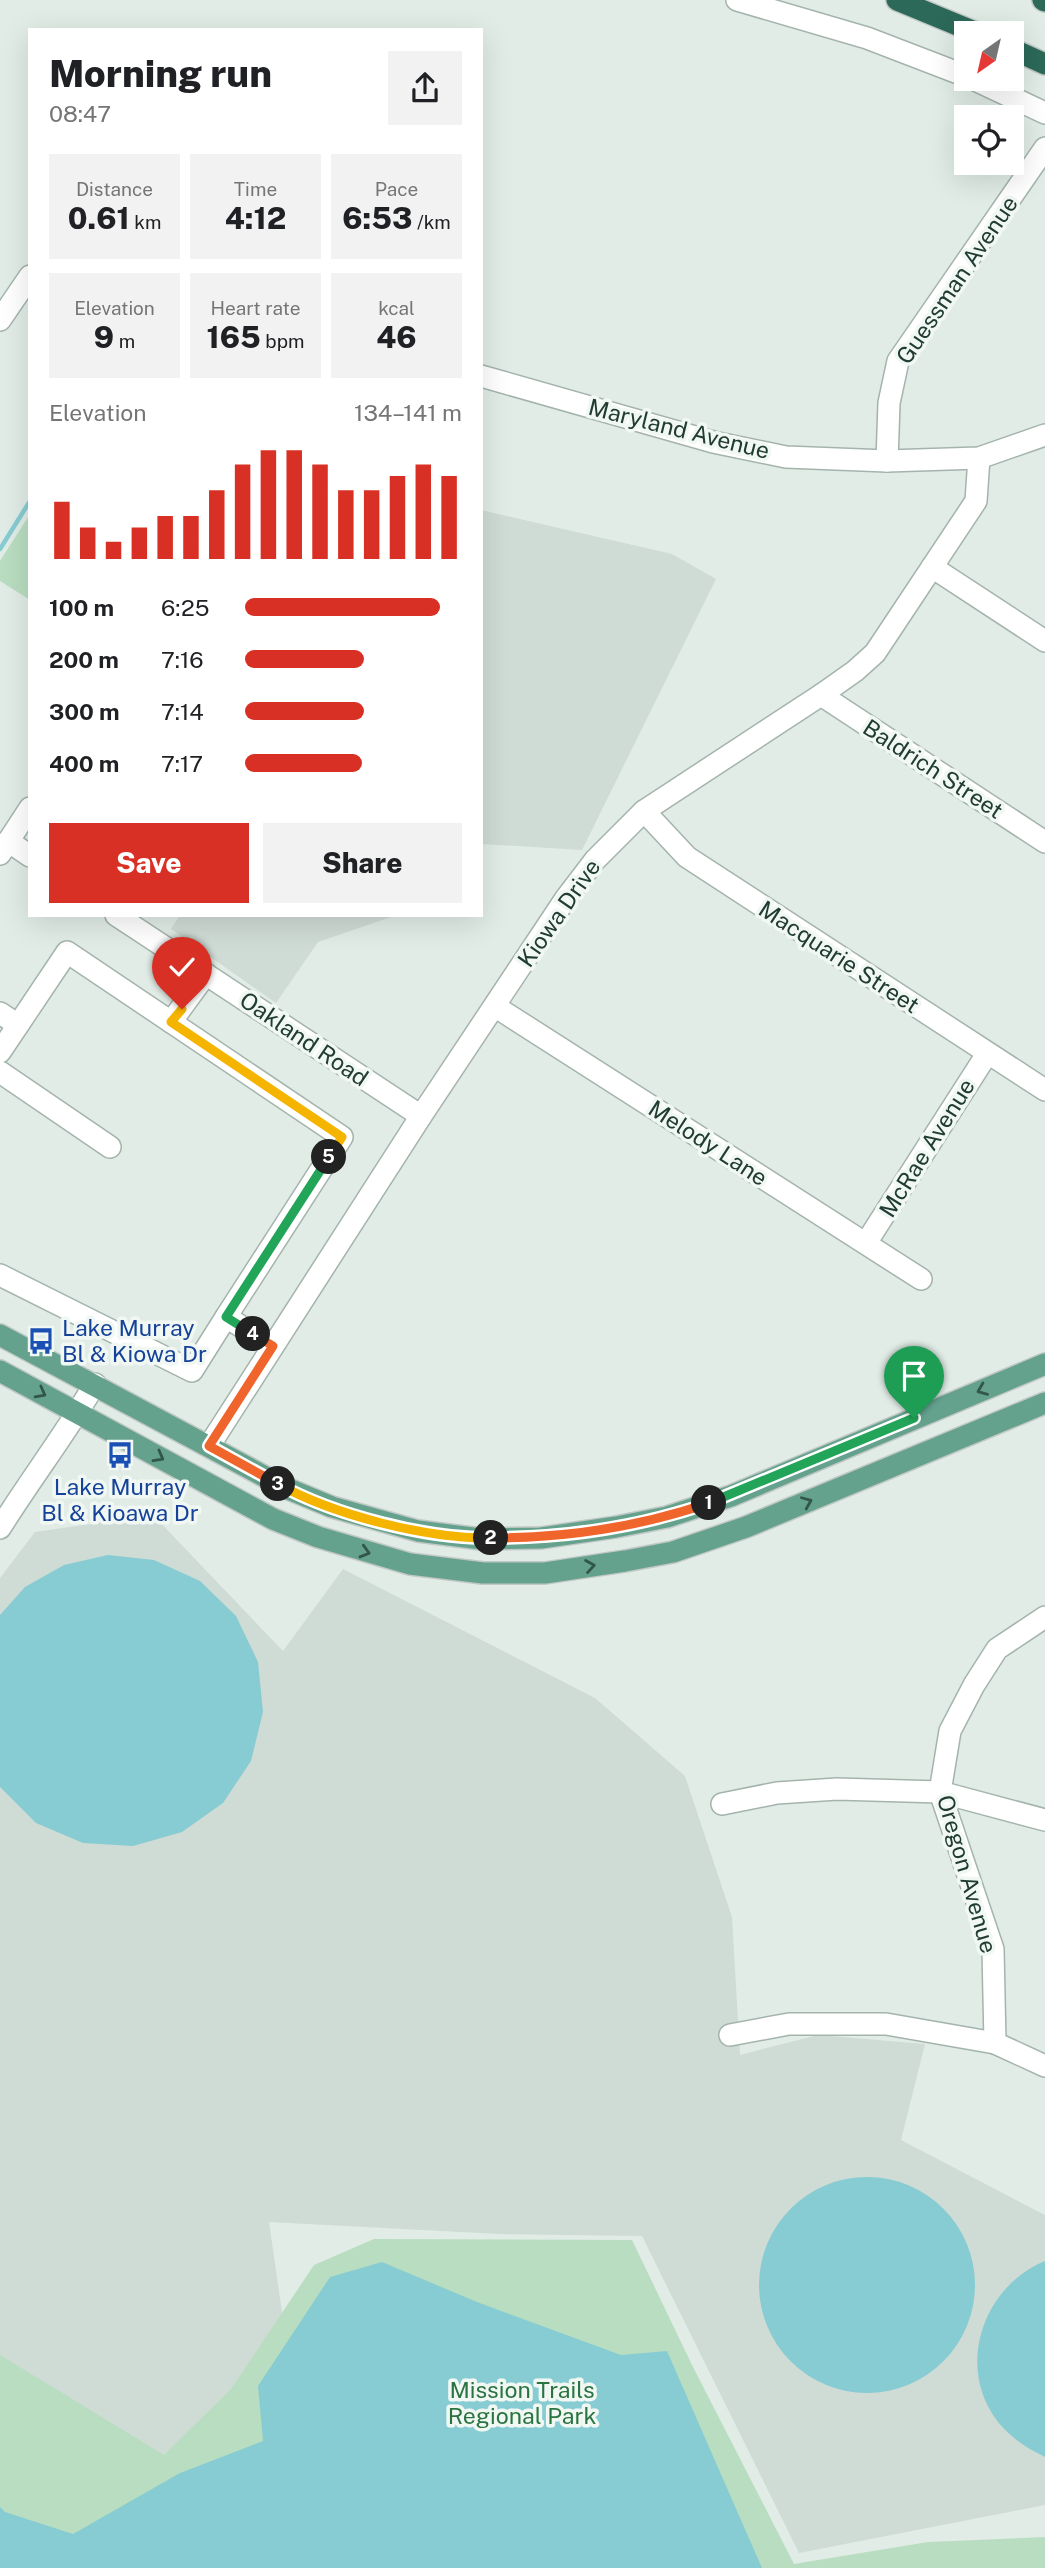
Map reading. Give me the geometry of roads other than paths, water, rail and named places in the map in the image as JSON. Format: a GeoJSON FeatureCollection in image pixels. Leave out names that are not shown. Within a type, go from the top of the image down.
{"type":"FeatureCollection","features":[{"type":"Feature","properties":{"kind":"highway"},"geometry":{"type":"LineString","coordinates":[[897,0],[954,24]]}},
{"type":"Feature","properties":{"kind":"highway"},"geometry":{"type":"LineString","coordinates":[[1024,54],[1045,64]]}},
{"type":"Feature","properties":{"kind":"main road"},"geometry":{"type":"LineString","coordinates":[[0,1335],[286,1488],[367,1518],[418,1531],[481,1539],[541,1538],[667,1517],[731,1496],[1045,1364]]}},
{"type":"Feature","properties":{"kind":"main road"},"geometry":{"type":"LineString","coordinates":[[0,1371],[270,1517],[318,1537],[410,1564],[483,1573],[545,1573],[673,1552],[746,1528],[1045,1403]]}},
{"type":"Feature","properties":{"kind":"street"},"geometry":{"type":"LineString","coordinates":[[737,0],[867,38],[954,71]]}},
{"type":"Feature","properties":{"kind":"street"},"geometry":{"type":"LineString","coordinates":[[998,91],[1045,113]]}},
{"type":"Feature","properties":{"kind":"street","name":"Guessman Avenue"},"geometry":{"type":"LineString","coordinates":[[887,461],[889,403],[898,361],[1045,148]]}},
{"type":"Feature","properties":{"kind":"street"},"geometry":{"type":"LineString","coordinates":[[1,315],[28,279]]}},
{"type":"Feature","properties":{"kind":"street","name":"Maryland Avenue"},"geometry":{"type":"LineString","coordinates":[[483,377],[713,442],[786,457],[887,461],[979,458],[1045,435]]}},
{"type":"Feature","properties":{"kind":"street","name":"Kiowa Drive"},"geometry":{"type":"LineString","coordinates":[[209,1446],[421,1116],[566,898],[612,840],[644,811],[821,695],[875,653],[976,501],[979,458]]}},
{"type":"Feature","properties":{"kind":"street"},"geometry":{"type":"LineString","coordinates":[[932,567],[1045,641]]}},
{"type":"Feature","properties":{"kind":"street","name":"Baldrich Street"},"geometry":{"type":"LineString","coordinates":[[821,695],[1045,842]]}},
{"type":"Feature","properties":{"kind":"street"},"geometry":{"type":"LineString","coordinates":[[28,811],[4,848],[28,855]]}},
{"type":"Feature","properties":{"kind":"street","name":"Macquarie Street"},"geometry":{"type":"LineString","coordinates":[[644,811],[687,857],[1045,1090]]}},
{"type":"Feature","properties":{"kind":"street","name":"Oakland Road"},"geometry":{"type":"LineString","coordinates":[[119,917],[421,1116]]}},
{"type":"Feature","properties":{"kind":"street"},"geometry":{"type":"LineString","coordinates":[[0,1052],[9,1019],[67,952],[342,1137],[192,1371],[0,1275]]}},
{"type":"Feature","properties":{"kind":"street"},"geometry":{"type":"LineString","coordinates":[[171,1022],[206,974]]}},
{"type":"Feature","properties":{"kind":"street","name":"Melody Lane"},"geometry":{"type":"LineString","coordinates":[[496,1007],[921,1279]]}},
{"type":"Feature","properties":{"kind":"street","name":"McRae Avenue"},"geometry":{"type":"LineString","coordinates":[[866,1243],[987,1054]]}},
{"type":"Feature","properties":{"kind":"street"},"geometry":{"type":"LineString","coordinates":[[0,1072],[110,1147]]}},
{"type":"Feature","properties":{"kind":"street"},"geometry":{"type":"LineString","coordinates":[[226,1317],[273,1346]]}},
{"type":"Feature","properties":{"kind":"street"},"geometry":{"type":"LineString","coordinates":[[0,1528],[95,1384]]}},
{"type":"Feature","properties":{"kind":"street","name":"Oregon Avenue"},"geometry":{"type":"LineString","coordinates":[[995,2043],[993,1949],[940,1792],[950,1731],[974,1685],[997,1649],[1045,1617]]}},
{"type":"Feature","properties":{"kind":"street"},"geometry":{"type":"LineString","coordinates":[[722,1804],[777,1793],[837,1789],[940,1792],[1045,1820]]}},
{"type":"Feature","properties":{"kind":"street"},"geometry":{"type":"LineString","coordinates":[[730,2035],[789,2024],[886,2024],[995,2043],[1045,2066]]}},
{"type":"Feature","properties":{"kind":"water"},"geometry":{"type":"Polygon","coordinates":[[[108,1555],[154,1560],[200,1581],[236,1616],[258,1662],[263,1712],[251,1761],[223,1803],[182,1832],[133,1846],[83,1843],[36,1823],[0,1787],[0,1615],[25,1587],[64,1565],[108,1555]]]}},
{"type":"Feature","properties":{"kind":"water"},"geometry":{"type":"Polygon","coordinates":[[[867,2177],[908,2185],[944,2208],[967,2244],[975,2285],[967,2326],[944,2362],[908,2385],[867,2393],[826,2385],[790,2362],[767,2326],[759,2285],[767,2244],[790,2208],[826,2185],[867,2177]]]}},
{"type":"Feature","properties":{"kind":"water"},"geometry":{"type":"Polygon","coordinates":[[[1045,2261],[1045,2457],[1020,2442],[998,2422],[985,2400],[978,2377],[978,2353],[982,2330],[1005,2289],[1023,2273],[1045,2261]]]}},
{"type":"Feature","properties":{"kind":"water","name":"Mission Trails Regional Park"},"geometry":{"type":"Polygon","coordinates":[[[382,2262],[477,2302],[621,2355],[667,2351],[762,2568],[0,2568],[0,2507],[5,2512],[73,2534],[180,2473],[263,2441],[258,2386],[330,2277],[382,2262]]]}},
{"type":"Feature","properties":{"kind":"waterway"},"geometry":{"type":"LineString","coordinates":[[0,549],[28,504]]}},
{"type":"Feature","properties":{"kind":"place","name":"Lake Murray Bl & Kiowa Dr"},"geometry":{"type":"Point","coordinates":[41,1341]}},
{"type":"Feature","properties":{"kind":"place","name":"Lake Murray Bl & Kioawa Dr"},"geometry":{"type":"Point","coordinates":[120,1455]}}]}
